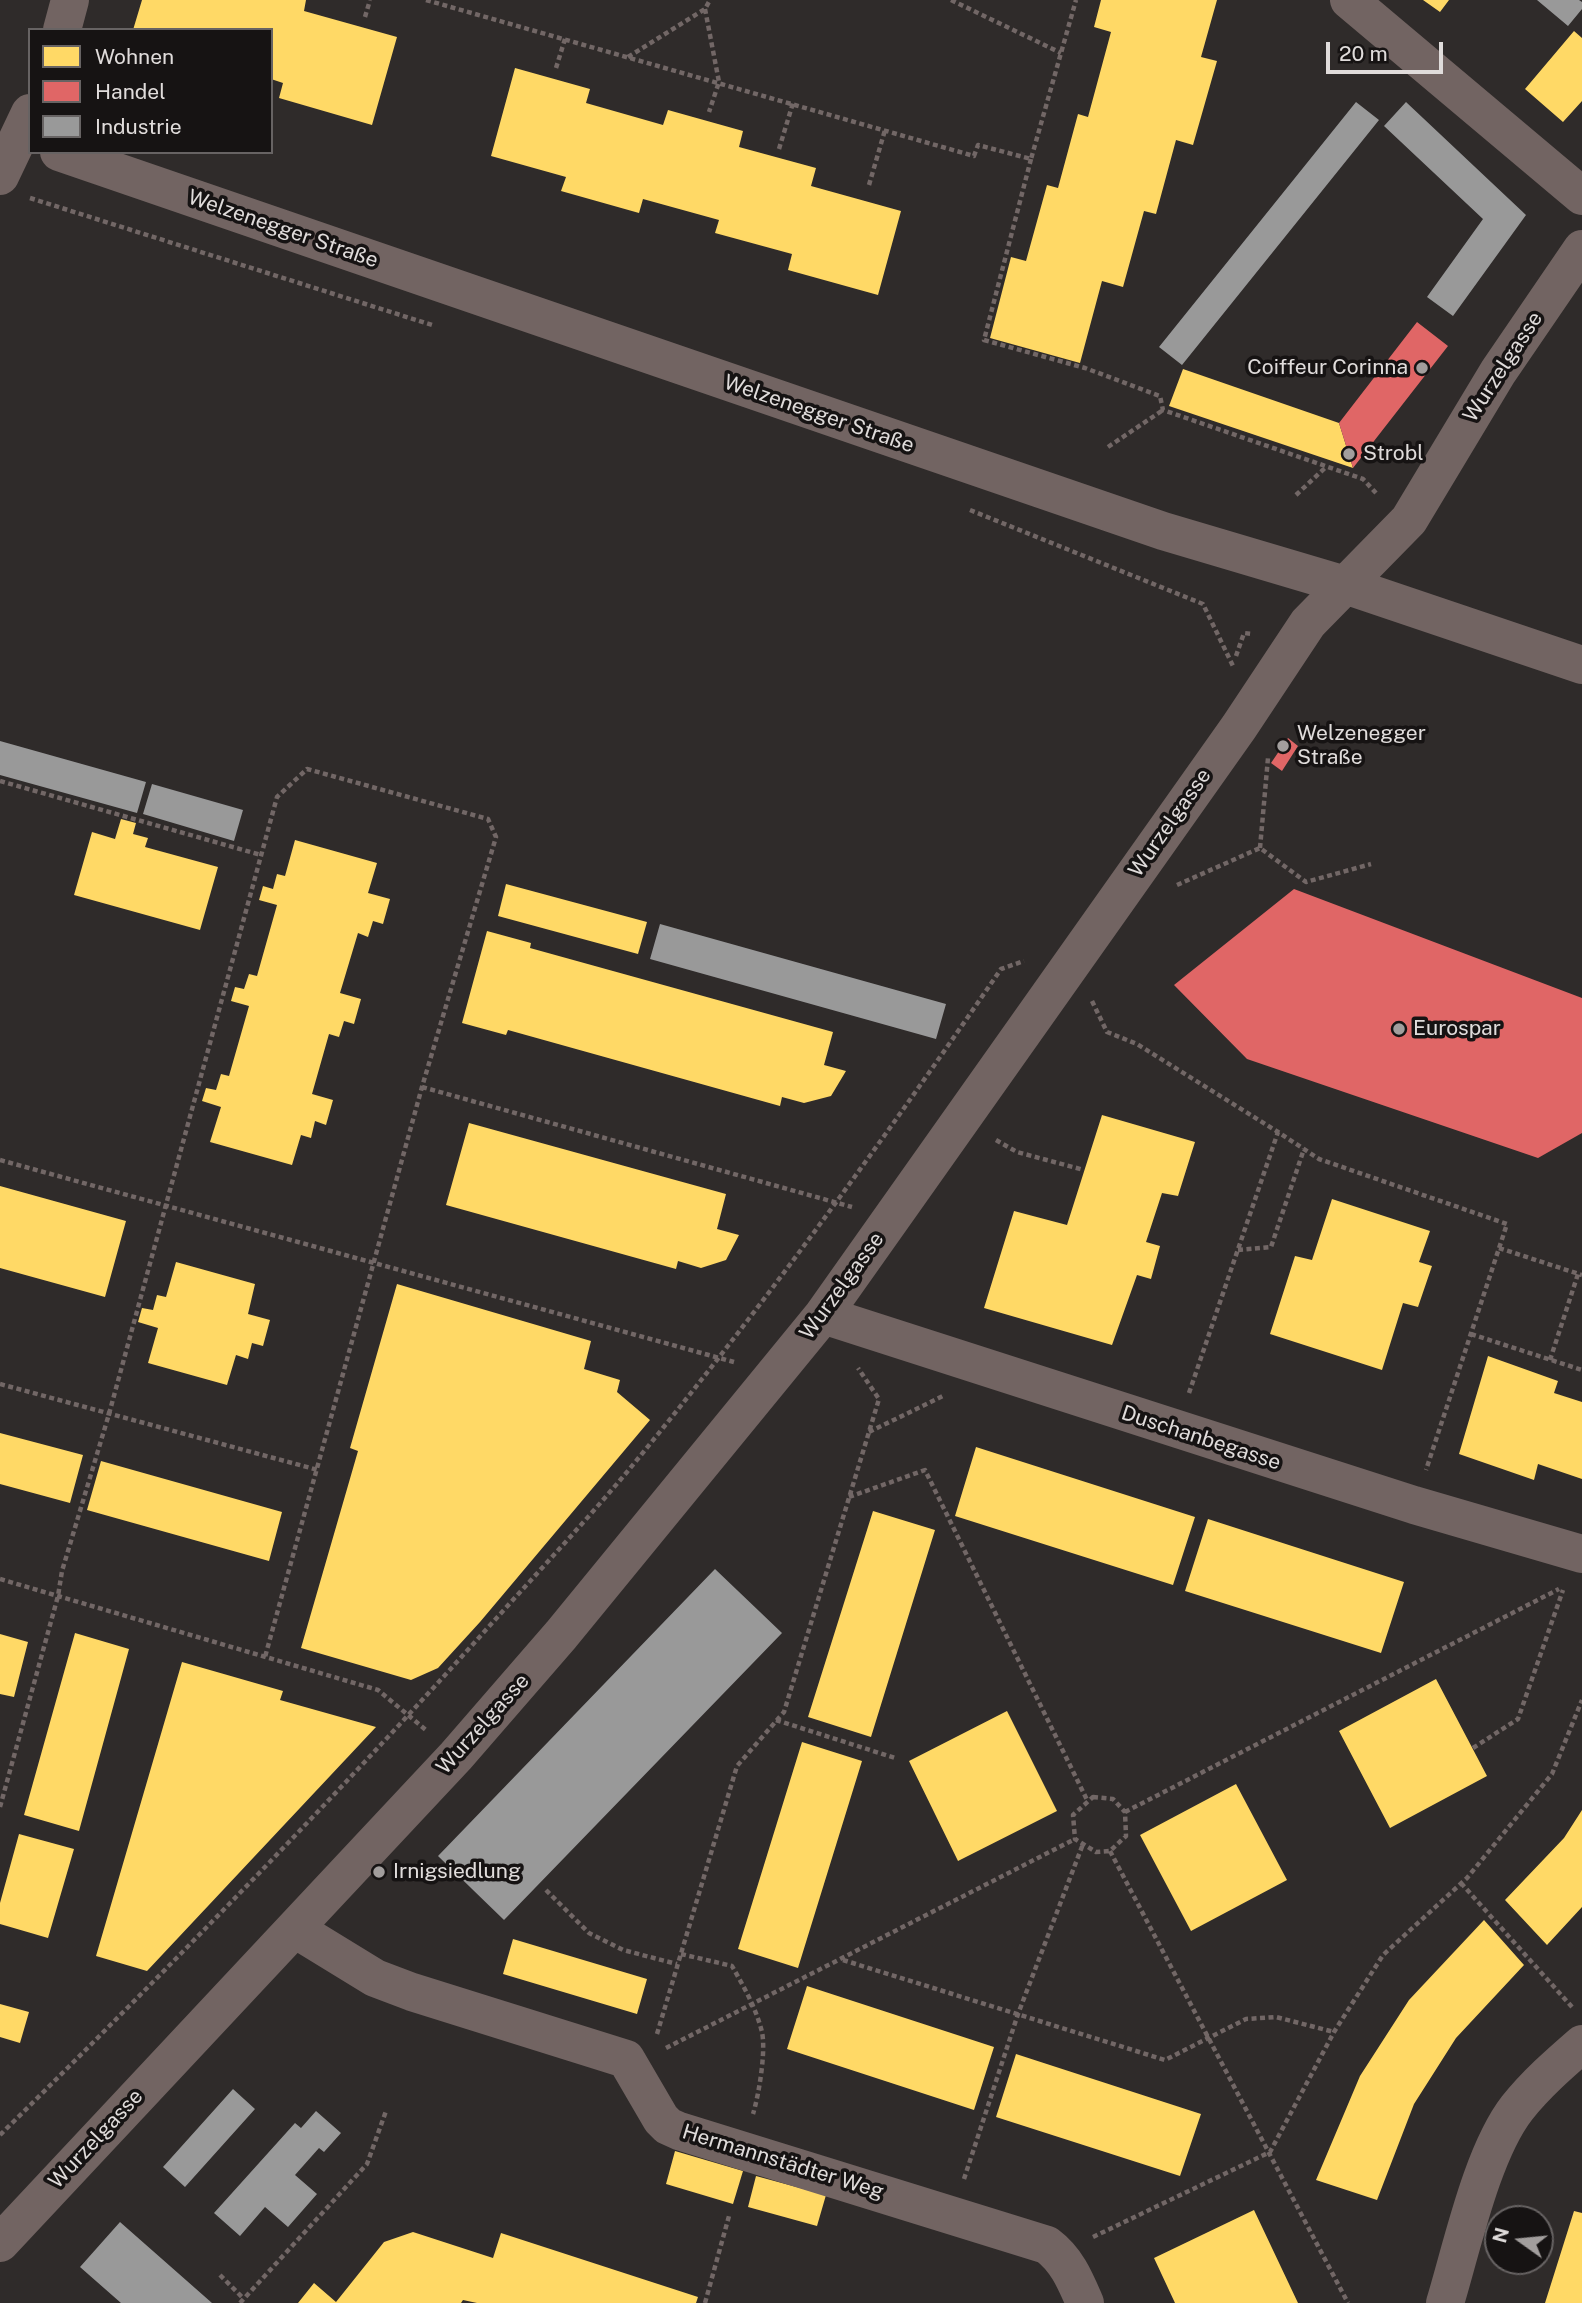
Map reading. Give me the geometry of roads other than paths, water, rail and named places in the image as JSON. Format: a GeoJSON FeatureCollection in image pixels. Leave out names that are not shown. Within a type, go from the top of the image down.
{"type":"FeatureCollection","features":[{"type":"Feature","properties":{"kind":"street"},"geometry":{"type":"LineString","coordinates":[[63,28],[70,0]]}},
{"type":"Feature","properties":{"kind":"street"},"geometry":{"type":"LineString","coordinates":[[1349,0],[1582,196]]}},
{"type":"Feature","properties":{"kind":"street"},"geometry":{"type":"LineString","coordinates":[[13,187],[15,132]]}},
{"type":"Feature","properties":{"kind":"street","name":"Welzenegger Straße"},"geometry":{"type":"LineString","coordinates":[[65,154],[1163,531],[1345,585],[1582,665]]}},
{"type":"Feature","properties":{"kind":"street","name":"Wurzelgasse"},"geometry":{"type":"LineString","coordinates":[[6,2226],[295,1929],[456,1756],[561,1635],[823,1315],[1239,727],[1308,623],[1409,520],[1498,372],[1582,249]]}},
{"type":"Feature","properties":{"kind":"street","name":"Duschanbegasse"},"geometry":{"type":"LineString","coordinates":[[823,1315],[1414,1505],[1582,1554]]}},
{"type":"Feature","properties":{"kind":"street","name":"Hermannstädter Weg"},"geometry":{"type":"LineString","coordinates":[[295,1929],[375,1978],[400,1988],[626,2059],[661,2119],[668,2126],[1046,2245],[1058,2253],[1067,2264],[1085,2303]]}},
{"type":"Feature","properties":{"kind":"street"},"geometry":{"type":"LineString","coordinates":[[1445,2303],[1480,2187],[1499,2138],[1516,2110],[1537,2084],[1582,2044]]}},
{"type":"Feature","properties":{"kind":"place","name":"Coiffeur Corinna"},"geometry":{"type":"Point","coordinates":[1422,368]}},
{"type":"Feature","properties":{"kind":"place","name":"Strobl"},"geometry":{"type":"Point","coordinates":[1349,454]}},
{"type":"Feature","properties":{"kind":"place","name":"Welzenegger Straße"},"geometry":{"type":"Point","coordinates":[1283,746]}},
{"type":"Feature","properties":{"kind":"place","name":"Eurospar"},"geometry":{"type":"Point","coordinates":[1399,1029]}},
{"type":"Feature","properties":{"kind":"place","name":"Irnigsiedlung"},"geometry":{"type":"Point","coordinates":[379,1872]}}]}
